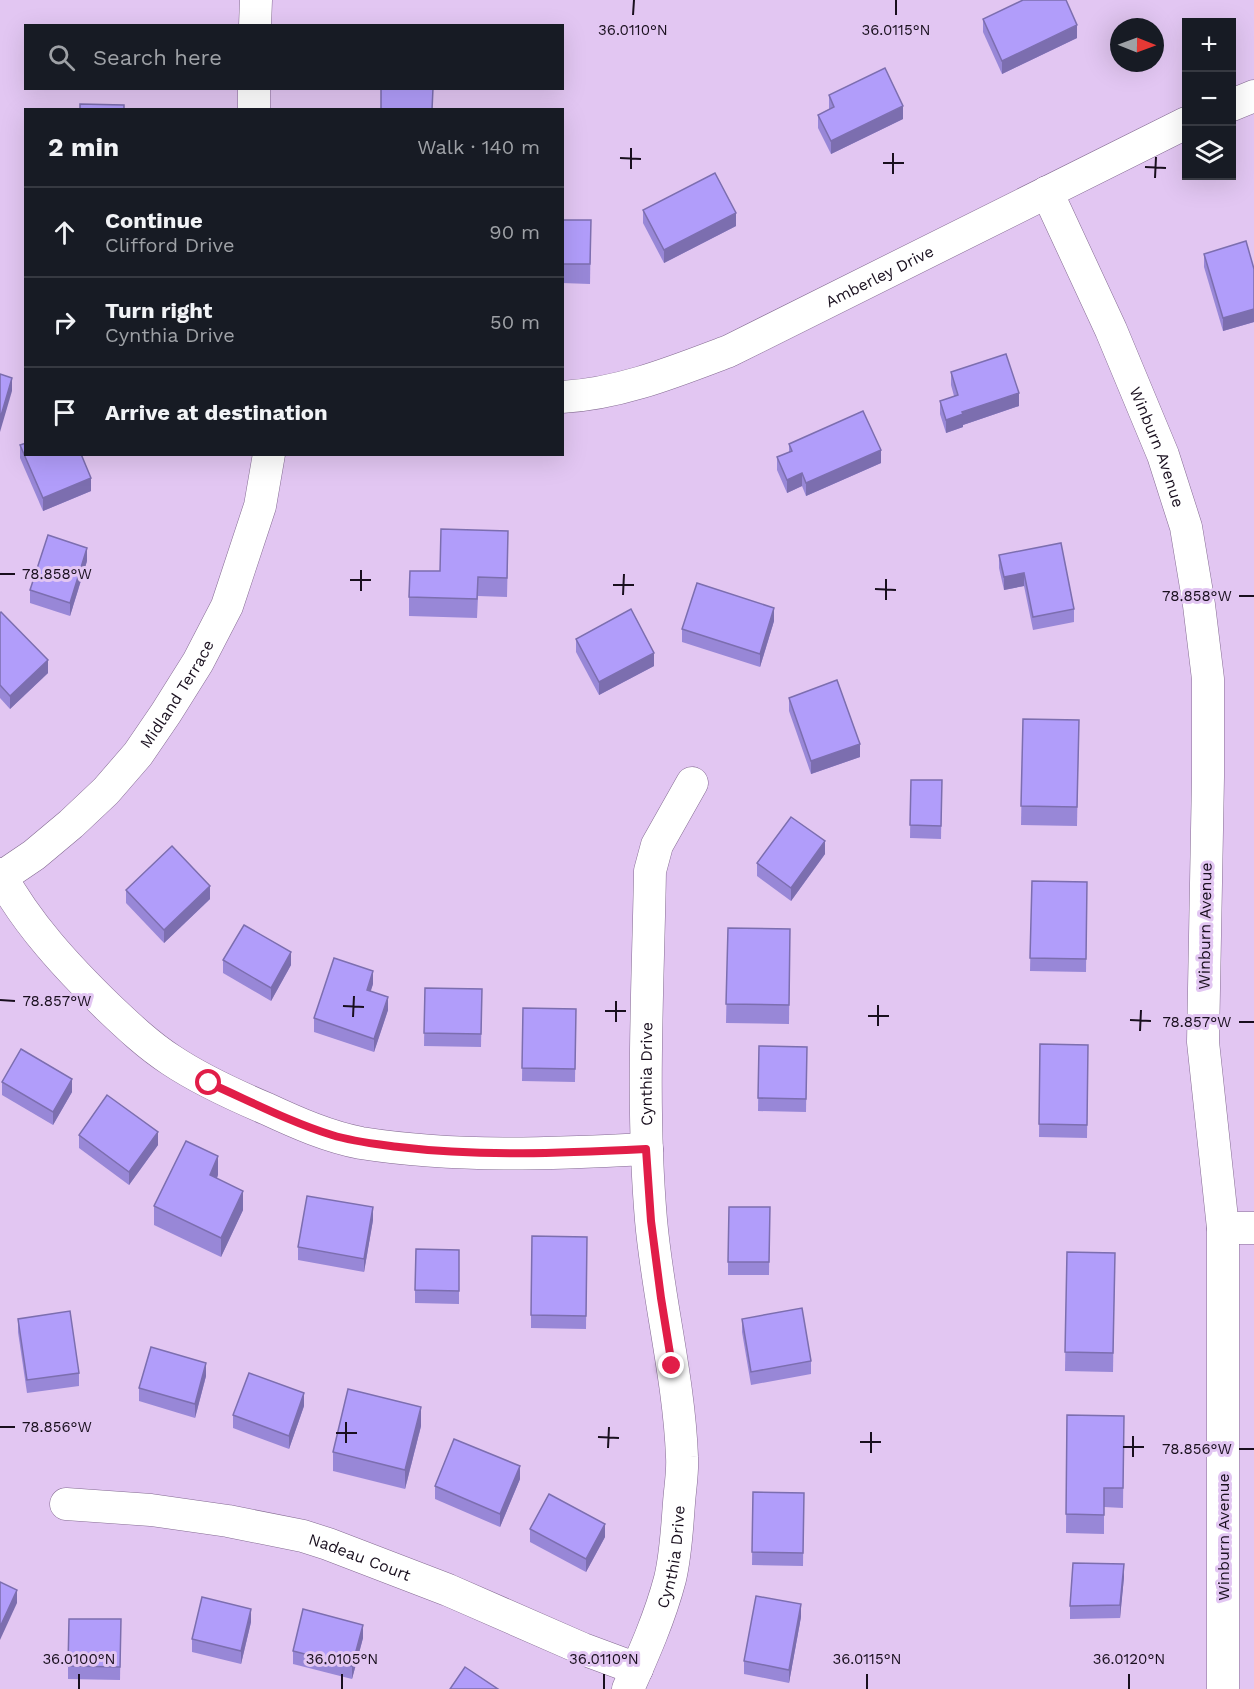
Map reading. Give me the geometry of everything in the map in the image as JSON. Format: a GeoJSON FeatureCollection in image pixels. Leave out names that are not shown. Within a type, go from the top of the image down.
{"type":"FeatureCollection","features":[{"type":"Feature","properties":{"kind":"street"},"geometry":{"type":"LineString","coordinates":[[255,24],[256,0]]}},
{"type":"Feature","properties":{"kind":"street"},"geometry":{"type":"LineString","coordinates":[[254,90],[254,108]]}},
{"type":"Feature","properties":{"kind":"street"},"geometry":{"type":"LineString","coordinates":[[1236,103],[1254,96]]}},
{"type":"Feature","properties":{"kind":"street","name":"Amberley Drive"},"geometry":{"type":"LineString","coordinates":[[564,397],[580,396],[662,376],[729,351],[1182,125]]}},
{"type":"Feature","properties":{"kind":"street","name":"Winburn Avenue"},"geometry":{"type":"LineString","coordinates":[[1047,192],[1111,330],[1163,455],[1186,527],[1208,680],[1203,1042],[1223,1228],[1222,1689]]}},
{"type":"Feature","properties":{"kind":"street","name":"Midland Terrace"},"geometry":{"type":"LineString","coordinates":[[0,876],[41,849],[106,791],[138,754],[166,713],[198,662],[227,606],[260,506],[268,456]]}},
{"type":"Feature","properties":{"kind":"street","name":"Cynthia Drive"},"geometry":{"type":"LineString","coordinates":[[633,1679],[659,1615],[670,1577],[676,1536],[682,1459],[672,1366],[651,1221],[646,1149],[650,872],[657,845],[692,783]]}},
{"type":"Feature","properties":{"kind":"street"},"geometry":{"type":"LineString","coordinates":[[0,876],[18,905],[46,941],[87,986],[133,1030],[170,1060],[209,1083],[294,1122],[332,1136],[360,1142],[431,1151],[478,1154],[580,1153],[646,1149]]}},
{"type":"Feature","properties":{"kind":"street"},"geometry":{"type":"LineString","coordinates":[[1223,1228],[1254,1228]]}},
{"type":"Feature","properties":{"kind":"street","name":"Nadeau Court"},"geometry":{"type":"LineString","coordinates":[[66,1504],[151,1510],[228,1521],[303,1536],[448,1590],[583,1649],[633,1679]]}},
{"type":"Feature","properties":{"kind":"building"},"geometry":{"type":"Polygon","coordinates":[[[1023,0],[1066,0],[1077,25],[1002,61],[983,19],[1023,0]]]}},
{"type":"Feature","properties":{"kind":"building"},"geometry":{"type":"Polygon","coordinates":[[[885,68],[903,106],[831,141],[818,115],[834,107],[829,95],[885,68]]]}},
{"type":"Feature","properties":{"kind":"building"},"geometry":{"type":"Polygon","coordinates":[[[381,90],[433,90],[432,108],[381,108],[381,90]]]}},
{"type":"Feature","properties":{"kind":"building"},"geometry":{"type":"Polygon","coordinates":[[[80,104],[124,105],[124,108],[80,108],[80,104]]]}},
{"type":"Feature","properties":{"kind":"building"},"geometry":{"type":"Polygon","coordinates":[[[715,173],[736,213],[664,250],[643,210],[715,173]]]}},
{"type":"Feature","properties":{"kind":"building"},"geometry":{"type":"Polygon","coordinates":[[[564,220],[591,220],[590,264],[564,264],[564,220]]]}},
{"type":"Feature","properties":{"kind":"building"},"geometry":{"type":"Polygon","coordinates":[[[1246,241],[1254,269],[1254,309],[1223,318],[1204,254],[1246,241]]]}},
{"type":"Feature","properties":{"kind":"building"},"geometry":{"type":"Polygon","coordinates":[[[1006,354],[1019,393],[962,412],[963,414],[946,420],[940,401],[958,395],[951,372],[1006,354]]]}},
{"type":"Feature","properties":{"kind":"building"},"geometry":{"type":"Polygon","coordinates":[[[0,374],[12,378],[0,419],[0,374]]]}},
{"type":"Feature","properties":{"kind":"building"},"geometry":{"type":"Polygon","coordinates":[[[863,411],[881,450],[806,483],[802,473],[787,480],[777,457],[792,451],[789,444],[863,411]]]}},
{"type":"Feature","properties":{"kind":"building"},"geometry":{"type":"Polygon","coordinates":[[[25,456],[82,456],[91,478],[43,498],[25,456]]]}},
{"type":"Feature","properties":{"kind":"building"},"geometry":{"type":"Polygon","coordinates":[[[441,529],[508,531],[507,578],[478,577],[477,599],[409,597],[410,571],[440,571],[441,529]]]}},
{"type":"Feature","properties":{"kind":"building"},"geometry":{"type":"Polygon","coordinates":[[[48,535],[87,548],[70,603],[30,590],[48,535]]]}},
{"type":"Feature","properties":{"kind":"building"},"geometry":{"type":"Polygon","coordinates":[[[1061,543],[1074,609],[1033,617],[1024,573],[1004,577],[999,555],[1061,543]]]}},
{"type":"Feature","properties":{"kind":"building"},"geometry":{"type":"Polygon","coordinates":[[[697,583],[774,608],[760,654],[682,629],[697,583]]]}},
{"type":"Feature","properties":{"kind":"building"},"geometry":{"type":"Polygon","coordinates":[[[631,609],[654,653],[599,682],[576,639],[631,609]]]}},
{"type":"Feature","properties":{"kind":"building"},"geometry":{"type":"Polygon","coordinates":[[[1,612],[48,660],[10,696],[0,685],[1,612]]]}},
{"type":"Feature","properties":{"kind":"building"},"geometry":{"type":"Polygon","coordinates":[[[837,680],[860,744],[811,761],[789,698],[837,680]]]}},
{"type":"Feature","properties":{"kind":"building"},"geometry":{"type":"Polygon","coordinates":[[[1023,719],[1079,720],[1077,807],[1021,806],[1023,719]]]}},
{"type":"Feature","properties":{"kind":"building"},"geometry":{"type":"Polygon","coordinates":[[[911,780],[942,780],[941,826],[910,825],[911,780]]]}},
{"type":"Feature","properties":{"kind":"building"},"geometry":{"type":"Polygon","coordinates":[[[791,817],[825,841],[791,888],[757,863],[791,817]]]}},
{"type":"Feature","properties":{"kind":"building"},"geometry":{"type":"Polygon","coordinates":[[[172,846],[210,886],[164,930],[126,890],[172,846]]]}},
{"type":"Feature","properties":{"kind":"building"},"geometry":{"type":"Polygon","coordinates":[[[1032,881],[1087,882],[1086,959],[1030,958],[1032,881]]]}},
{"type":"Feature","properties":{"kind":"building"},"geometry":{"type":"Polygon","coordinates":[[[244,925],[291,952],[271,988],[223,960],[244,925]]]}},
{"type":"Feature","properties":{"kind":"building"},"geometry":{"type":"Polygon","coordinates":[[[728,928],[790,929],[789,1005],[726,1004],[728,928]]]}},
{"type":"Feature","properties":{"kind":"building"},"geometry":{"type":"Polygon","coordinates":[[[334,958],[373,971],[367,990],[388,997],[374,1039],[314,1018],[334,958]]]}},
{"type":"Feature","properties":{"kind":"building"},"geometry":{"type":"Polygon","coordinates":[[[425,988],[482,989],[481,1034],[424,1033],[425,988]]]}},
{"type":"Feature","properties":{"kind":"building"},"geometry":{"type":"Polygon","coordinates":[[[523,1008],[576,1009],[575,1069],[522,1068],[523,1008]]]}},
{"type":"Feature","properties":{"kind":"building"},"geometry":{"type":"Polygon","coordinates":[[[1040,1044],[1088,1045],[1087,1125],[1039,1124],[1040,1044]]]}},
{"type":"Feature","properties":{"kind":"building"},"geometry":{"type":"Polygon","coordinates":[[[759,1046],[807,1047],[806,1099],[758,1098],[759,1046]]]}},
{"type":"Feature","properties":{"kind":"building"},"geometry":{"type":"Polygon","coordinates":[[[21,1049],[72,1079],[53,1112],[2,1082],[21,1049]]]}},
{"type":"Feature","properties":{"kind":"building"},"geometry":{"type":"Polygon","coordinates":[[[107,1095],[158,1132],[129,1172],[79,1135],[107,1095]]]}},
{"type":"Feature","properties":{"kind":"building"},"geometry":{"type":"Polygon","coordinates":[[[186,1141],[218,1156],[210,1175],[243,1191],[221,1238],[154,1206],[186,1141]]]}},
{"type":"Feature","properties":{"kind":"building"},"geometry":{"type":"Polygon","coordinates":[[[307,1196],[373,1207],[364,1259],[298,1247],[307,1196]]]}},
{"type":"Feature","properties":{"kind":"building"},"geometry":{"type":"Polygon","coordinates":[[[729,1207],[770,1207],[769,1262],[728,1262],[729,1207]]]}},
{"type":"Feature","properties":{"kind":"building"},"geometry":{"type":"Polygon","coordinates":[[[532,1236],[587,1237],[586,1316],[531,1315],[532,1236]]]}},
{"type":"Feature","properties":{"kind":"building"},"geometry":{"type":"Polygon","coordinates":[[[416,1249],[459,1250],[459,1291],[415,1290],[416,1249]]]}},
{"type":"Feature","properties":{"kind":"building"},"geometry":{"type":"Polygon","coordinates":[[[1067,1252],[1115,1253],[1113,1353],[1065,1352],[1067,1252]]]}},
{"type":"Feature","properties":{"kind":"building"},"geometry":{"type":"Polygon","coordinates":[[[802,1308],[811,1361],[751,1372],[742,1319],[802,1308]]]}},
{"type":"Feature","properties":{"kind":"building"},"geometry":{"type":"Polygon","coordinates":[[[70,1311],[79,1373],[27,1380],[18,1319],[70,1311]]]}},
{"type":"Feature","properties":{"kind":"building"},"geometry":{"type":"Polygon","coordinates":[[[151,1347],[206,1363],[195,1404],[139,1388],[151,1347]]]}},
{"type":"Feature","properties":{"kind":"building"},"geometry":{"type":"Polygon","coordinates":[[[249,1373],[304,1393],[289,1436],[233,1415],[249,1373]]]}},
{"type":"Feature","properties":{"kind":"building"},"geometry":{"type":"Polygon","coordinates":[[[348,1389],[421,1407],[405,1470],[333,1452],[348,1389]]]}},
{"type":"Feature","properties":{"kind":"building"},"geometry":{"type":"Polygon","coordinates":[[[1067,1415],[1124,1416],[1123,1488],[1104,1488],[1104,1515],[1066,1514],[1067,1415]]]}},
{"type":"Feature","properties":{"kind":"building"},"geometry":{"type":"Polygon","coordinates":[[[454,1439],[520,1466],[500,1514],[435,1486],[454,1439]]]}},
{"type":"Feature","properties":{"kind":"building"},"geometry":{"type":"Polygon","coordinates":[[[753,1492],[804,1493],[803,1553],[752,1552],[753,1492]]]}},
{"type":"Feature","properties":{"kind":"building"},"geometry":{"type":"Polygon","coordinates":[[[549,1494],[605,1524],[586,1559],[530,1529],[549,1494]]]}},
{"type":"Feature","properties":{"kind":"building"},"geometry":{"type":"Polygon","coordinates":[[[1073,1563],[1124,1564],[1120,1605],[1070,1606],[1073,1563]]]}},
{"type":"Feature","properties":{"kind":"building"},"geometry":{"type":"Polygon","coordinates":[[[0,1582],[17,1590],[0,1627],[0,1582]]]}},
{"type":"Feature","properties":{"kind":"building"},"geometry":{"type":"Polygon","coordinates":[[[756,1596],[801,1604],[789,1670],[744,1661],[756,1596]]]}},
{"type":"Feature","properties":{"kind":"building"},"geometry":{"type":"Polygon","coordinates":[[[202,1597],[251,1609],[241,1651],[192,1639],[202,1597]]]}},
{"type":"Feature","properties":{"kind":"building"},"geometry":{"type":"Polygon","coordinates":[[[303,1609],[363,1625],[352,1666],[293,1651],[303,1609]]]}},
{"type":"Feature","properties":{"kind":"building"},"geometry":{"type":"Polygon","coordinates":[[[69,1619],[121,1619],[120,1667],[68,1666],[69,1619]]]}},
{"type":"Feature","properties":{"kind":"building"},"geometry":{"type":"Polygon","coordinates":[[[465,1667],[498,1689],[450,1689],[465,1667]]]}},
{"type":"Feature","properties":{"kind":"route"},"geometry":{"type":"LineString","coordinates":[[209,1083],[294,1122],[332,1136],[360,1142],[478,1154],[580,1153],[646,1149],[651,1221],[672,1366]]}}]}
